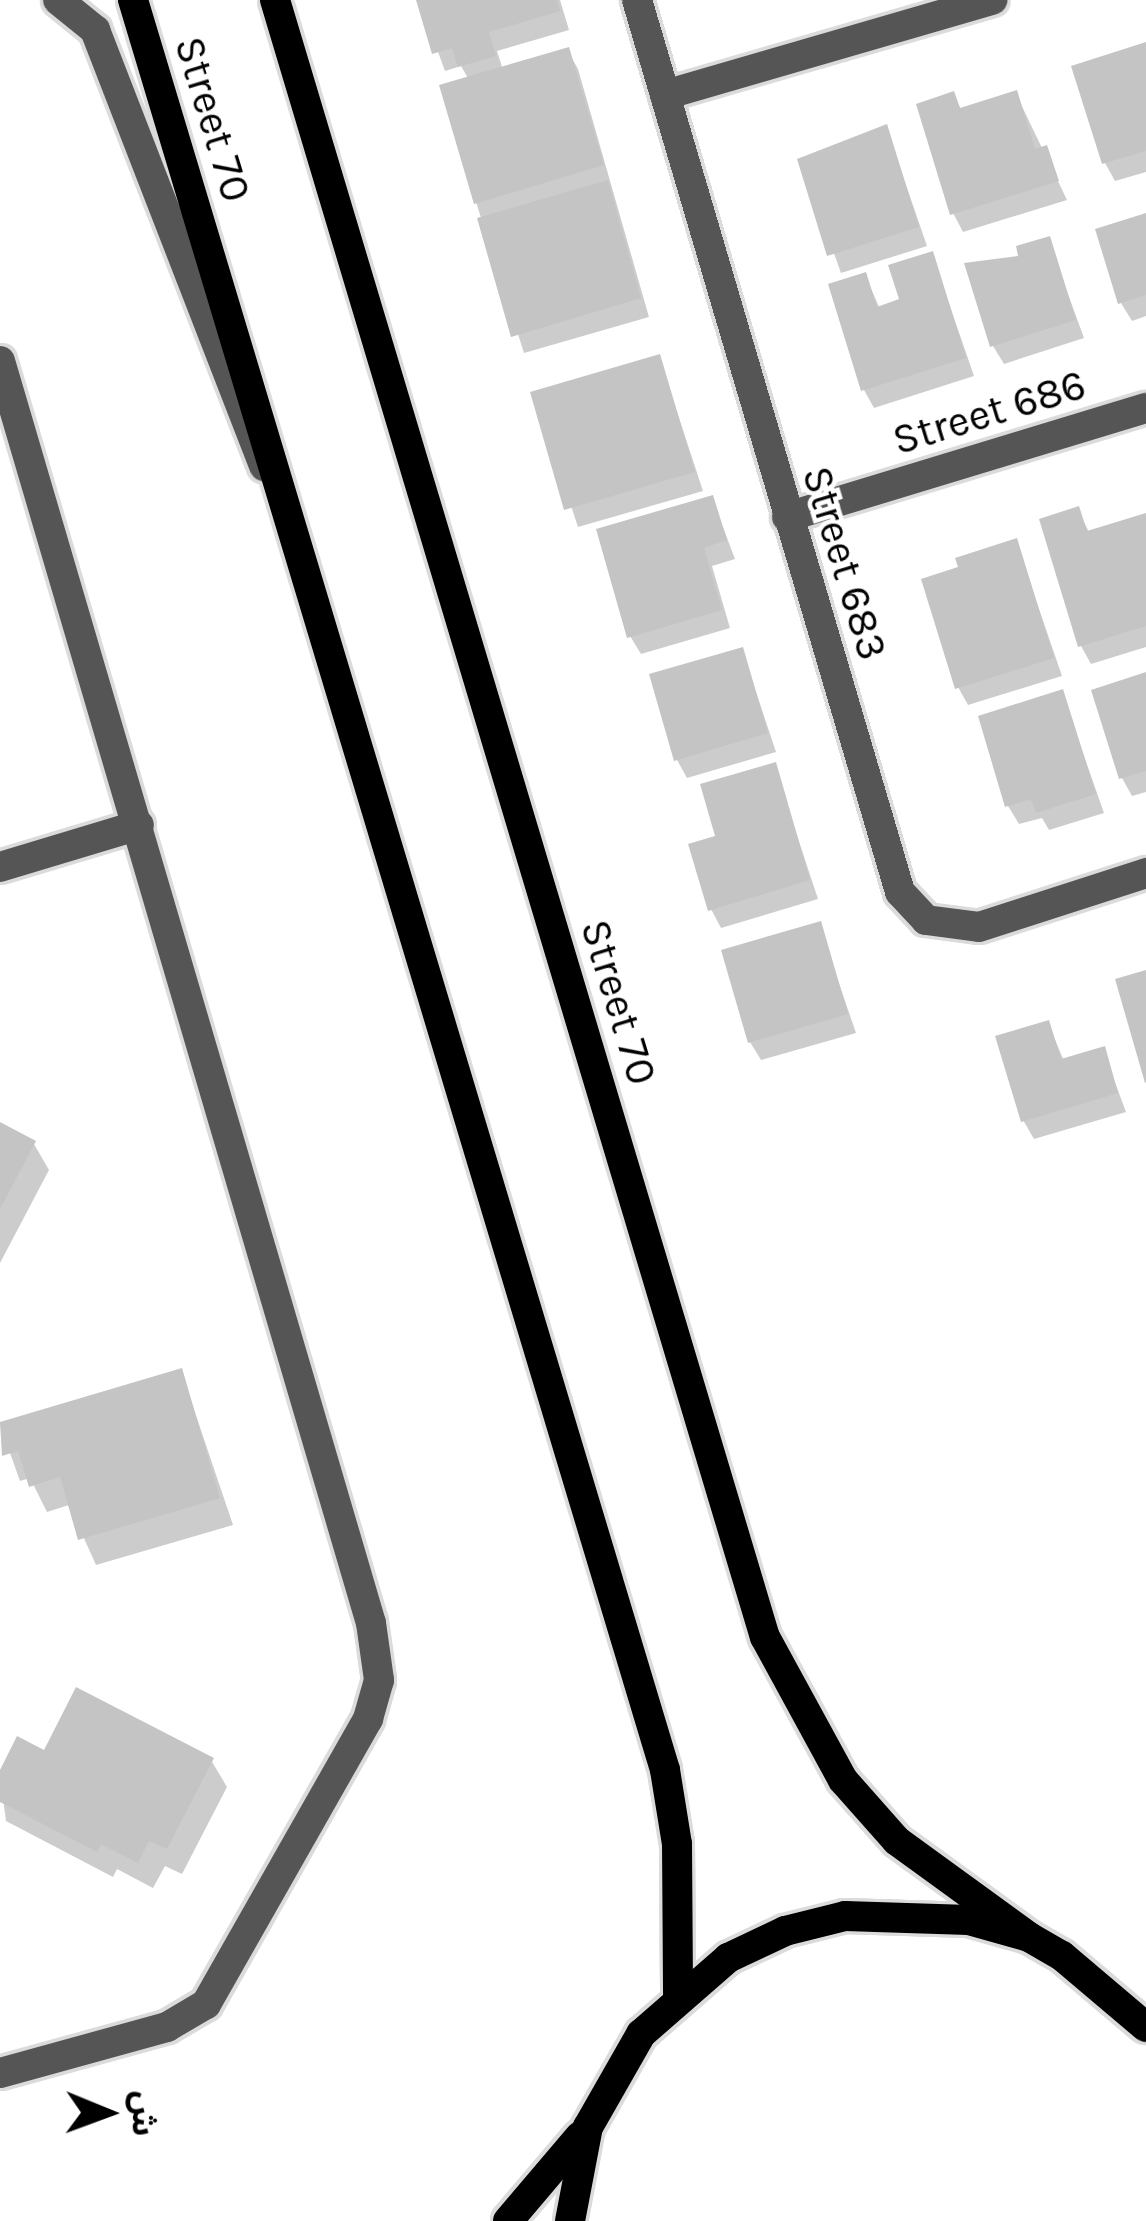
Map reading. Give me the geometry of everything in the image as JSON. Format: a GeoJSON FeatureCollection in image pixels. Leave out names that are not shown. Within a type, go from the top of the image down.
{"type":"FeatureCollection","features":[{"type":"Feature","properties":{"kind":"main road","name":"Street 70"},"geometry":{"type":"LineString","coordinates":[[133,0],[665,1770],[678,1863],[678,1995]]}},
{"type":"Feature","properties":{"kind":"main road","name":"Street 70"},"geometry":{"type":"LineString","coordinates":[[275,0],[765,1637],[843,1780],[912,1855],[1093,1977],[1146,2027]]}},
{"type":"Feature","properties":{"kind":"main road"},"geometry":{"type":"LineString","coordinates":[[569,2221],[588,2127],[611,2078],[678,1995],[728,1958],[844,1916],[907,1912],[1029,1937]]}},
{"type":"Feature","properties":{"kind":"main road"},"geometry":{"type":"LineString","coordinates":[[508,2221],[588,2127]]}},
{"type":"Feature","properties":{"kind":"street"},"geometry":{"type":"LineString","coordinates":[[58,0],[95,31],[232,401],[285,510]]}},
{"type":"Feature","properties":{"kind":"street","name":"Street 683"},"geometry":{"type":"LineString","coordinates":[[637,0],[900,892],[926,920],[979,926],[1146,873]]}},
{"type":"Feature","properties":{"kind":"street"},"geometry":{"type":"LineString","coordinates":[[665,95],[992,0]]}},
{"type":"Feature","properties":{"kind":"street"},"geometry":{"type":"LineString","coordinates":[[0,362],[371,1623],[379,1680],[368,1719],[206,2004],[167,2027],[0,2073]]}},
{"type":"Feature","properties":{"kind":"street","name":"Street 686"},"geometry":{"type":"LineString","coordinates":[[787,517],[1146,408]]}},
{"type":"Feature","properties":{"kind":"street"},"geometry":{"type":"LineString","coordinates":[[0,867],[139,825]]}},
{"type":"Feature","properties":{"kind":"building"},"geometry":{"type":"Polygon","coordinates":[[[416,0],[557,0],[560,11],[489,32],[496,56],[458,67],[452,48],[432,54],[416,0]]]}},
{"type":"Feature","properties":{"kind":"building"},"geometry":{"type":"Polygon","coordinates":[[[1146,42],[1146,151],[1102,164],[1071,66],[1146,42]]]}},
{"type":"Feature","properties":{"kind":"building"},"geometry":{"type":"Polygon","coordinates":[[[569,47],[604,165],[474,204],[439,85],[569,47]]]}},
{"type":"Feature","properties":{"kind":"building"},"geometry":{"type":"Polygon","coordinates":[[[1017,90],[1035,149],[1047,145],[1059,181],[950,215],[916,104],[954,91],[960,108],[1017,90]]]}},
{"type":"Feature","properties":{"kind":"building"},"geometry":{"type":"Polygon","coordinates":[[[887,124],[919,227],[827,256],[797,159],[887,124]]]}},
{"type":"Feature","properties":{"kind":"building"},"geometry":{"type":"Polygon","coordinates":[[[608,180],[641,298],[511,337],[477,218],[608,180]]]}},
{"type":"Feature","properties":{"kind":"building"},"geometry":{"type":"Polygon","coordinates":[[[1146,213],[1146,295],[1118,304],[1095,229],[1146,213]]]}},
{"type":"Feature","properties":{"kind":"building"},"geometry":{"type":"Polygon","coordinates":[[[1050,236],[1076,320],[990,347],[964,263],[1018,256],[1016,246],[1050,236]]]}},
{"type":"Feature","properties":{"kind":"building"},"geometry":{"type":"Polygon","coordinates":[[[933,251],[966,358],[861,391],[828,284],[866,272],[877,307],[899,299],[888,265],[933,251]]]}},
{"type":"Feature","properties":{"kind":"building"},"geometry":{"type":"Polygon","coordinates":[[[660,354],[695,472],[564,510],[530,392],[660,354]]]}},
{"type":"Feature","properties":{"kind":"building"},"geometry":{"type":"Polygon","coordinates":[[[713,495],[727,540],[704,548],[722,610],[627,638],[596,529],[713,495]]]}},
{"type":"Feature","properties":{"kind":"building"},"geometry":{"type":"Polygon","coordinates":[[[1079,506],[1087,531],[1146,513],[1146,626],[1078,647],[1039,519],[1079,506]]]}},
{"type":"Feature","properties":{"kind":"building"},"geometry":{"type":"Polygon","coordinates":[[[1017,538],[1054,658],[955,689],[921,579],[958,567],[955,558],[1017,538]]]}},
{"type":"Feature","properties":{"kind":"building"},"geometry":{"type":"Polygon","coordinates":[[[743,647],[768,733],[674,761],[649,674],[743,647]]]}},
{"type":"Feature","properties":{"kind":"building"},"geometry":{"type":"Polygon","coordinates":[[[1146,672],[1146,771],[1119,779],[1091,690],[1146,672]]]}},
{"type":"Feature","properties":{"kind":"building"},"geometry":{"type":"Polygon","coordinates":[[[1063,689],[1096,794],[1036,813],[1031,799],[1005,807],[978,716],[1063,689]]]}},
{"type":"Feature","properties":{"kind":"building"},"geometry":{"type":"Polygon","coordinates":[[[776,762],[810,880],[708,911],[688,844],[715,836],[700,784],[776,762]]]}},
{"type":"Feature","properties":{"kind":"building"},"geometry":{"type":"Polygon","coordinates":[[[821,921],[848,1014],[748,1043],[721,950],[821,921]]]}},
{"type":"Feature","properties":{"kind":"building"},"geometry":{"type":"Polygon","coordinates":[[[1146,970],[1146,1082],[1145,1083],[1115,979],[1146,970]]]}},
{"type":"Feature","properties":{"kind":"building"},"geometry":{"type":"Polygon","coordinates":[[[1049,1020],[1061,1059],[1105,1046],[1118,1093],[1021,1122],[995,1036],[1049,1020]]]}},
{"type":"Feature","properties":{"kind":"building"},"geometry":{"type":"Polygon","coordinates":[[[0,1122],[36,1141],[0,1209],[0,1122]]]}},
{"type":"Feature","properties":{"kind":"building"},"geometry":{"type":"Polygon","coordinates":[[[182,1368],[220,1498],[78,1540],[60,1477],[29,1487],[18,1451],[2,1456],[0,1422],[182,1368]]]}},
{"type":"Feature","properties":{"kind":"building"},"geometry":{"type":"Polygon","coordinates":[[[76,1687],[214,1758],[167,1849],[149,1841],[138,1863],[101,1844],[97,1852],[0,1802],[0,1770],[17,1736],[44,1750],[76,1687]]]}}]}
